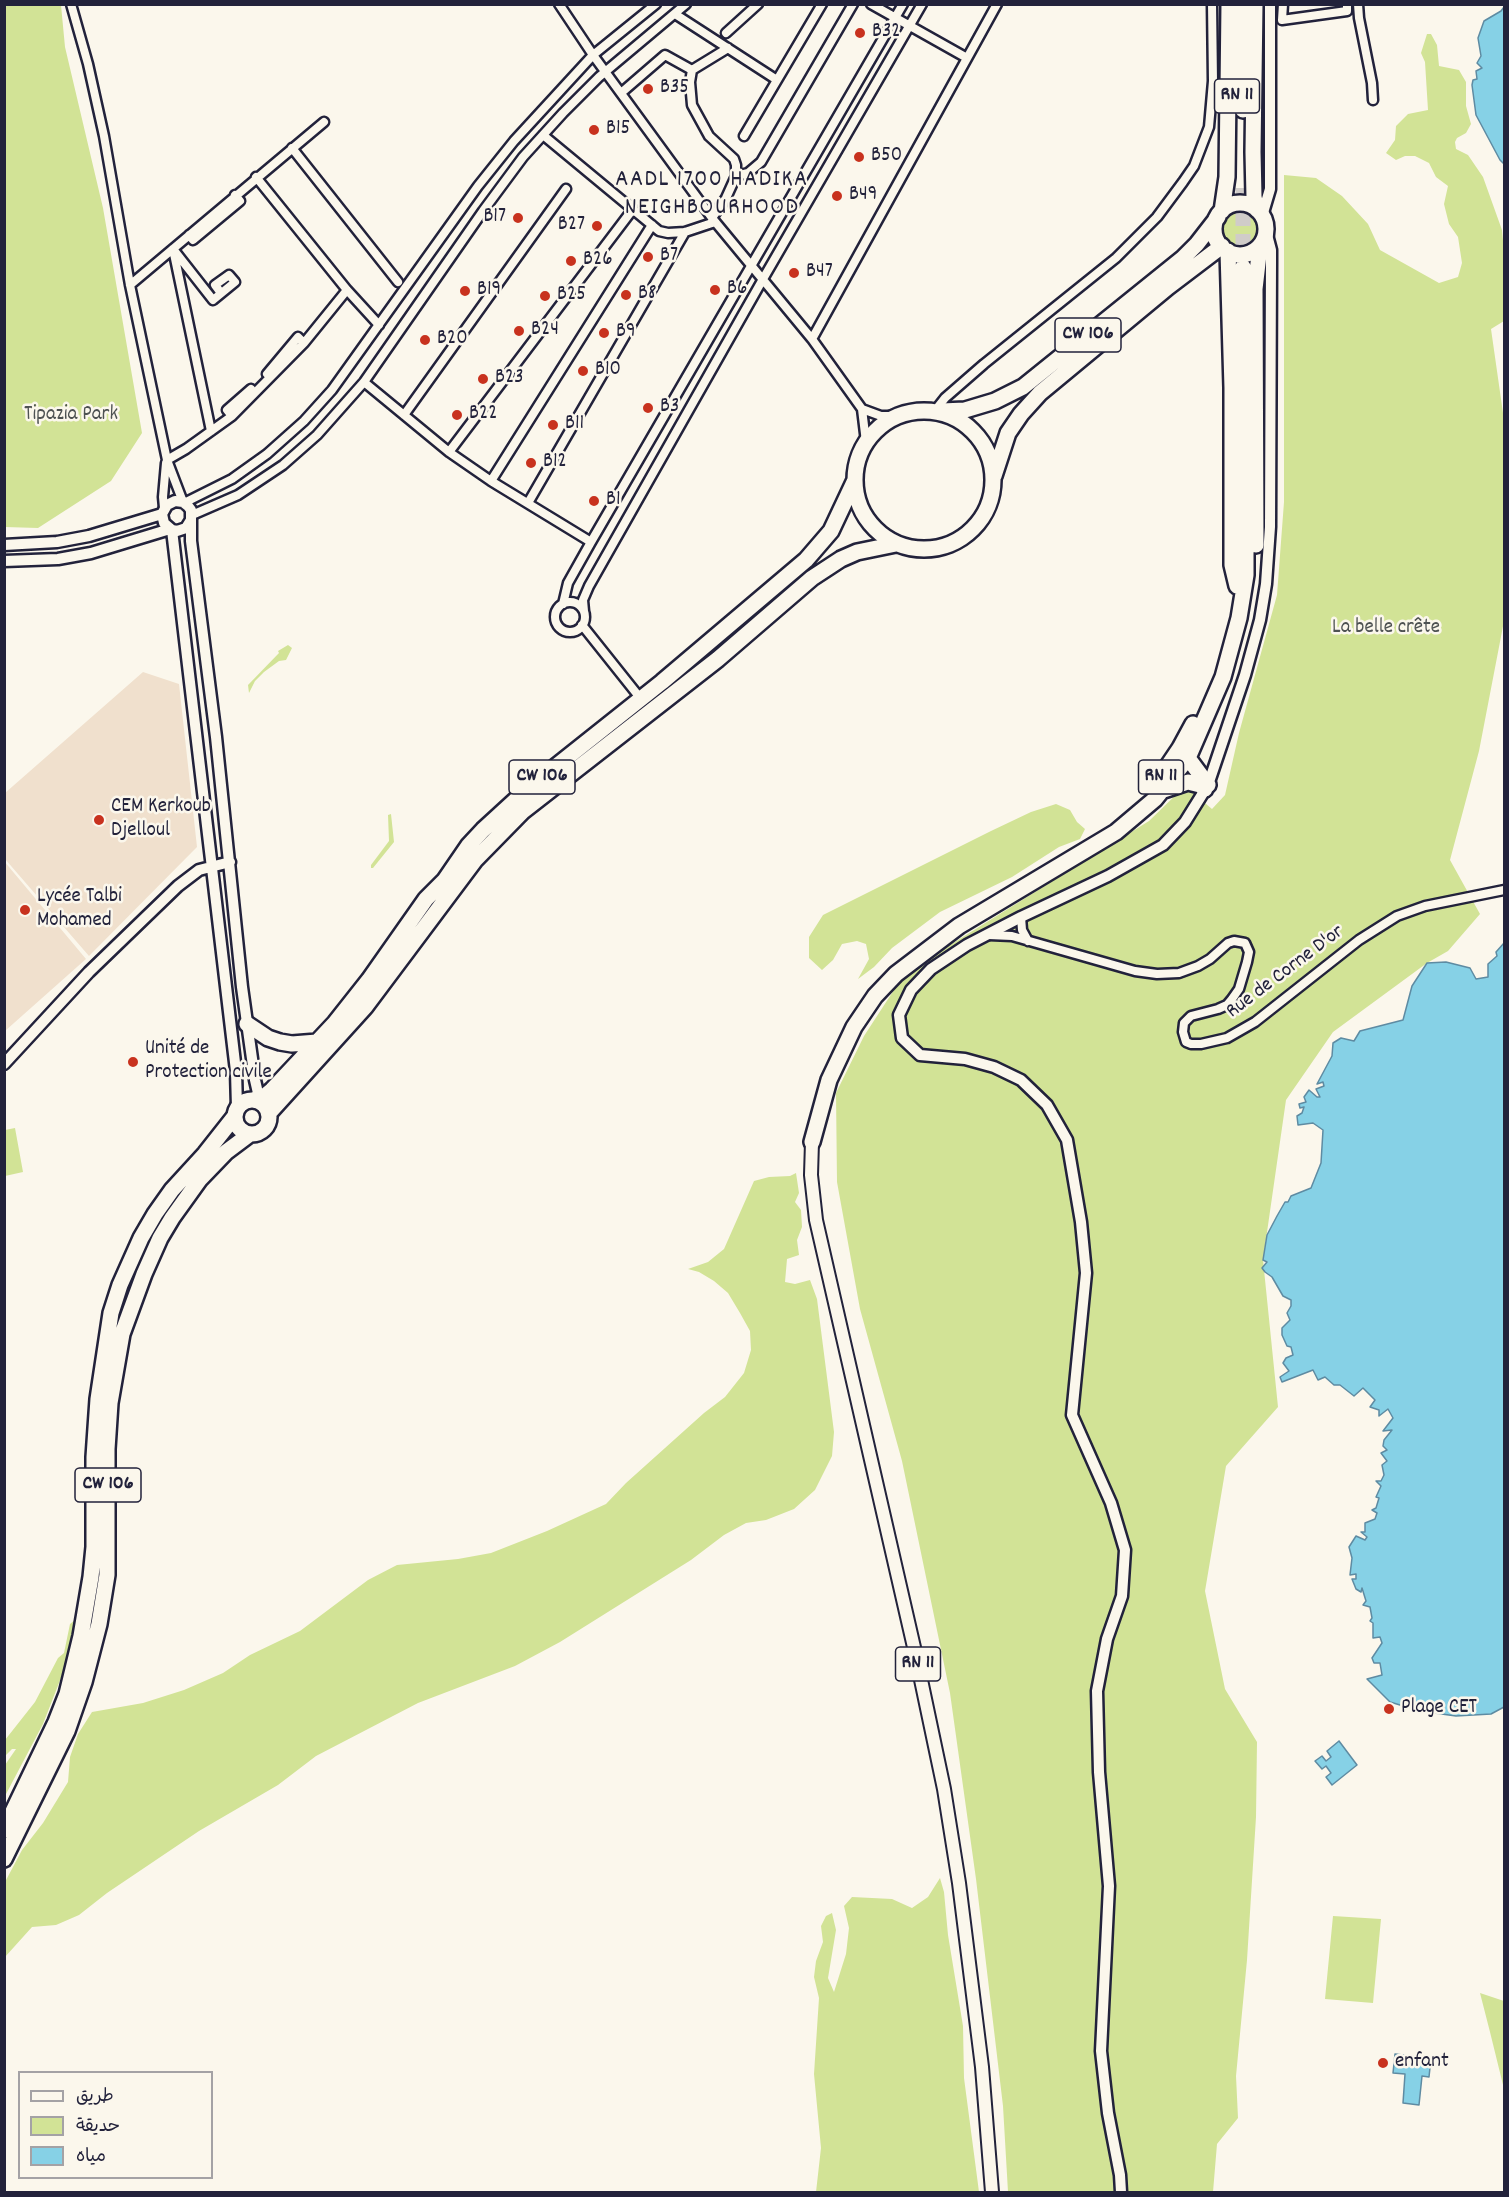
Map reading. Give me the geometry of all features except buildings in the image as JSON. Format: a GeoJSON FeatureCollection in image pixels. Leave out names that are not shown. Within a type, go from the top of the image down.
{"type":"FeatureCollection","features":[{"type":"Feature","properties":{"kind":"highway"},"geometry":{"type":"LineString","coordinates":[[1229,4],[1227,177],[1215,232],[1225,249],[1229,283],[1232,388],[1232,565],[1240,590]]}},
{"type":"Feature","properties":{"kind":"highway","name":"RN 11"},"geometry":{"type":"LineString","coordinates":[[1237,4],[1240,188],[1243,4]]}},
{"type":"Feature","properties":{"kind":"highway"},"geometry":{"type":"LineString","coordinates":[[1240,590],[1253,569],[1256,543],[1255,289],[1263,238],[1260,213],[1254,196],[1252,152],[1255,4]]}},
{"type":"Feature","properties":{"kind":"highway"},"geometry":{"type":"LineString","coordinates":[[1220,214],[1229,206],[1244,203],[1260,213]]}},
{"type":"Feature","properties":{"kind":"highway","name":"CW 106"},"geometry":{"type":"LineString","coordinates":[[934,411],[965,410],[995,401],[1023,387],[1183,258],[1220,214]]}},
{"type":"Feature","properties":{"kind":"highway"},"geometry":{"type":"LineString","coordinates":[[1225,249],[1245,254],[1253,252],[1263,238]]}},
{"type":"Feature","properties":{"kind":"highway","name":"CW 106"},"geometry":{"type":"LineString","coordinates":[[993,482],[1008,433],[1040,393],[1184,274],[1225,249]]}},
{"type":"Feature","properties":{"kind":"highway"},"geometry":{"type":"LineString","coordinates":[[1184,274],[1206,265],[1213,265],[1220,268],[1229,283]]}},
{"type":"Feature","properties":{"kind":"highway","name":"RN 11"},"geometry":{"type":"LineString","coordinates":[[812,1142],[829,1080],[841,1052],[854,1027],[875,996],[896,975],[968,920],[1116,832],[1144,810],[1188,758],[1223,677],[1239,618],[1240,267]]}},
{"type":"Feature","properties":{"kind":"highway"},"geometry":{"type":"LineString","coordinates":[[914,411],[934,411],[953,417],[969,428],[982,444],[990,462],[993,482],[986,511],[974,528],[957,541],[938,548],[916,549],[896,544],[879,533],[866,518],[857,500],[855,480],[857,460],[866,442],[879,427],[895,416],[914,411]]}},
{"type":"Feature","properties":{"kind":"highway","name":"CW 106"},"geometry":{"type":"LineString","coordinates":[[260,1103],[353,1001],[426,899],[445,880],[483,830],[530,787],[641,699],[819,547],[837,521],[855,480]]}},
{"type":"Feature","properties":{"kind":"highway","name":"CW 106"},"geometry":{"type":"LineString","coordinates":[[260,1103],[365,1007],[475,860],[523,811],[718,659],[812,578],[857,552],[896,544]]}},
{"type":"Feature","properties":{"kind":"highway","name":"RN 11"},"geometry":{"type":"LineString","coordinates":[[812,1142],[815,1114],[840,1044],[871,994],[893,970],[963,918],[1095,836],[1132,810],[1158,781],[1180,748],[1205,700],[1240,590]]}},
{"type":"Feature","properties":{"kind":"highway"},"geometry":{"type":"LineString","coordinates":[[1194,722],[1188,744],[1188,758],[1207,787]]}},
{"type":"Feature","properties":{"kind":"highway"},"geometry":{"type":"LineString","coordinates":[[1162,791],[1188,782],[1207,787]]}},
{"type":"Feature","properties":{"kind":"highway"},"geometry":{"type":"LineString","coordinates":[[247,1024],[263,1035],[280,1042],[305,1044],[317,1042]]}},
{"type":"Feature","properties":{"kind":"highway"},"geometry":{"type":"LineString","coordinates":[[246,1101],[260,1103],[269,1121],[266,1127],[260,1132],[250,1134],[239,1128],[236,1112],[246,1101]]}},
{"type":"Feature","properties":{"kind":"highway","name":"CW 106"},"geometry":{"type":"LineString","coordinates":[[4,1830],[44,1750],[63,1704],[81,1636],[94,1547],[94,1457],[98,1399],[111,1313],[120,1285],[154,1214],[236,1112]]}},
{"type":"Feature","properties":{"kind":"highway","name":"CW 106"},"geometry":{"type":"LineString","coordinates":[[4,1860],[67,1731],[84,1682],[99,1624],[107,1575],[107,1449],[110,1403],[115,1365],[125,1324],[160,1238],[184,1199],[226,1152],[250,1134]]}},
{"type":"Feature","properties":{"kind":"main road","name":"RN 11"},"geometry":{"type":"LineString","coordinates":[[812,1142],[811,1175],[816,1220],[916,1656],[944,1789],[959,1883],[982,2067],[992,2193]]}},
{"type":"Feature","properties":{"kind":"street"},"geometry":{"type":"LineString","coordinates":[[71,4],[88,64],[99,116],[130,285],[167,460],[184,502],[191,510],[191,541],[216,737],[247,1024],[260,1103]]}},
{"type":"Feature","properties":{"kind":"street"},"geometry":{"type":"LineString","coordinates":[[559,4],[593,55],[713,220],[812,339],[862,409],[866,442]]}},
{"type":"Feature","properties":{"kind":"street"},"geometry":{"type":"LineString","coordinates":[[4,545],[57,542],[89,536],[163,511],[171,502],[184,502],[232,479],[267,454],[304,421],[332,390],[478,186],[514,141],[593,55],[656,4]]}},
{"type":"Feature","properties":{"kind":"street"},"geometry":{"type":"LineString","coordinates":[[4,561],[58,559],[91,553],[171,529],[182,530],[189,524],[191,517],[238,495],[283,465],[317,435],[364,382],[483,211],[543,135],[605,71],[686,4]]}},
{"type":"Feature","properties":{"kind":"street"},"geometry":{"type":"LineString","coordinates":[[726,33],[758,4]]}},
{"type":"Feature","properties":{"kind":"street"},"geometry":{"type":"LineString","coordinates":[[744,136],[822,4]]}},
{"type":"Feature","properties":{"kind":"street"},"geometry":{"type":"LineString","coordinates":[[736,176],[748,173],[761,162],[853,4]]}},
{"type":"Feature","properties":{"kind":"street"},"geometry":{"type":"LineString","coordinates":[[871,4],[967,58]]}},
{"type":"Feature","properties":{"kind":"street"},"geometry":{"type":"LineString","coordinates":[[563,604],[568,583],[591,542],[903,4]]}},
{"type":"Feature","properties":{"kind":"street"},"geometry":{"type":"LineString","coordinates":[[584,611],[572,602],[559,607],[555,616],[561,629],[575,631],[582,625],[585,616],[585,594],[922,4]]}},
{"type":"Feature","properties":{"kind":"street"},"geometry":{"type":"LineString","coordinates":[[812,339],[997,4]]}},
{"type":"Feature","properties":{"kind":"street"},"geometry":{"type":"LineString","coordinates":[[934,411],[945,398],[984,364],[1116,258],[1157,217],[1194,166],[1209,127],[1213,81],[1212,4]]}},
{"type":"Feature","properties":{"kind":"street"},"geometry":{"type":"LineString","coordinates":[[1260,213],[1270,189],[1270,4]]}},
{"type":"Feature","properties":{"kind":"street"},"geometry":{"type":"LineString","coordinates":[[1283,4],[1282,20],[1347,11],[1347,4]]}},
{"type":"Feature","properties":{"kind":"street"},"geometry":{"type":"LineString","coordinates":[[1358,4],[1373,100]]}},
{"type":"Feature","properties":{"kind":"street"},"geometry":{"type":"LineString","coordinates":[[675,14],[777,80]]}},
{"type":"Feature","properties":{"kind":"street"},"geometry":{"type":"LineString","coordinates":[[543,135],[659,231],[685,232],[713,220],[736,176],[734,159],[709,136],[692,105],[690,82],[692,70],[728,48]]}},
{"type":"Feature","properties":{"kind":"street"},"geometry":{"type":"LineString","coordinates":[[621,93],[665,55],[692,70]]}},
{"type":"Feature","properties":{"kind":"street"},"geometry":{"type":"LineString","coordinates":[[130,285],[189,235],[194,240],[240,201],[235,195],[324,122]]}},
{"type":"Feature","properties":{"kind":"street"},"geometry":{"type":"LineString","coordinates":[[292,148],[398,282]]}},
{"type":"Feature","properties":{"kind":"street"},"geometry":{"type":"LineString","coordinates":[[256,177],[347,290],[379,325]]}},
{"type":"Feature","properties":{"kind":"street"},"geometry":{"type":"LineString","coordinates":[[404,415],[566,189]]}},
{"type":"Feature","properties":{"kind":"street"},"geometry":{"type":"LineString","coordinates":[[449,452],[633,208]]}},
{"type":"Feature","properties":{"kind":"street"},"geometry":{"type":"LineString","coordinates":[[491,481],[652,225]]}},
{"type":"Feature","properties":{"kind":"street"},"geometry":{"type":"LineString","coordinates":[[528,503],[685,232]]}},
{"type":"Feature","properties":{"kind":"street"},"geometry":{"type":"LineString","coordinates":[[1121,2193],[1101,2051],[1109,1886],[1099,1772],[1097,1691],[1107,1639],[1122,1596],[1125,1550],[1111,1503],[1072,1415],[1086,1273],[1081,1222],[1067,1140],[1047,1105],[1021,1080],[994,1067],[965,1059],[920,1055],[902,1038],[899,1015],[911,990],[931,969],[985,935],[1116,872],[1162,845],[1185,822],[1207,787],[1247,666],[1260,620],[1266,584],[1270,527],[1271,249],[1263,238]]}},
{"type":"Feature","properties":{"kind":"street"},"geometry":{"type":"LineString","coordinates":[[173,249],[213,300],[221,293]]}},
{"type":"Feature","properties":{"kind":"street"},"geometry":{"type":"LineString","coordinates":[[173,249],[211,431]]}},
{"type":"Feature","properties":{"kind":"street"},"geometry":{"type":"LineString","coordinates":[[167,460],[232,416],[227,410],[269,373],[298,338],[304,344],[347,290]]}},
{"type":"Feature","properties":{"kind":"street"},"geometry":{"type":"LineString","coordinates":[[364,382],[449,452],[491,481],[591,542]]}},
{"type":"Feature","properties":{"kind":"street"},"geometry":{"type":"LineString","coordinates":[[862,409],[881,416],[895,416]]}},
{"type":"Feature","properties":{"kind":"street"},"geometry":{"type":"LineString","coordinates":[[167,460],[163,497],[164,523],[171,529],[236,1071],[236,1112]]}},
{"type":"Feature","properties":{"kind":"street"},"geometry":{"type":"LineString","coordinates":[[582,625],[641,699]]}},
{"type":"Feature","properties":{"kind":"street"},"geometry":{"type":"LineString","coordinates":[[4,1064],[89,972],[178,886],[199,870],[230,862]]}},
{"type":"Feature","properties":{"kind":"street","name":"Rue de Corne D'or"},"geometry":{"type":"LineString","coordinates":[[1029,942],[1095,958],[1135,971],[1157,974],[1179,973],[1210,959],[1228,943],[1234,941],[1245,943],[1249,952],[1248,962],[1239,989],[1232,999],[1227,1005],[1218,1009],[1191,1016],[1184,1023],[1183,1032],[1186,1042],[1201,1044],[1227,1038],[1255,1022],[1359,940],[1397,916],[1425,906],[1504,890]]}},
{"type":"Feature","properties":{"kind":"street"},"geometry":{"type":"LineString","coordinates":[[1022,917],[1022,930],[1029,942]]}},
{"type":"Feature","properties":{"kind":"street"},"geometry":{"type":"LineString","coordinates":[[985,935],[1003,934],[1029,942]]}},
{"type":"Feature","properties":{"kind":"shaded area","name":"CEM Kerkoub Djelloul"},"geometry":{"type":"Polygon","coordinates":[[[143,672],[179,684],[197,847],[89,956],[5,859],[5,793],[143,672]]]}},
{"type":"Feature","properties":{"kind":"shaded area","name":"Lycée Talbi Mohamed"},"geometry":{"type":"Polygon","coordinates":[[[4,861],[86,959],[5,1031],[4,1031],[4,861]]]}},
{"type":"Feature","properties":{"kind":"green space","name":"Tipazia Park"},"geometry":{"type":"Polygon","coordinates":[[[5,4],[61,5],[65,47],[103,208],[142,433],[111,481],[38,528],[5,527],[5,4]]]}},
{"type":"Feature","properties":{"kind":"green space","name":"La belle crête"},"geometry":{"type":"Polygon","coordinates":[[[1427,34],[1431,34],[1437,45],[1439,66],[1459,70],[1466,82],[1466,106],[1471,124],[1466,133],[1457,138],[1456,149],[1468,155],[1483,177],[1502,230],[1504,251],[1504,321],[1491,329],[1504,420],[1504,621],[1479,751],[1450,860],[1480,914],[1448,951],[1427,963],[1333,1032],[1286,1100],[1263,1260],[1278,1407],[1226,1466],[1205,1591],[1225,1689],[1257,1742],[1256,1817],[1247,1960],[1236,2076],[1238,2118],[1217,2144],[1213,2192],[1008,2192],[1003,2106],[976,1879],[950,1693],[902,1461],[860,1309],[837,1182],[836,1093],[864,1036],[905,973],[1149,821],[1185,786],[1212,809],[1225,795],[1239,733],[1277,595],[1284,502],[1284,175],[1316,178],[1342,196],[1368,224],[1380,250],[1439,283],[1458,277],[1462,263],[1458,237],[1449,224],[1444,204],[1448,186],[1436,177],[1429,163],[1415,156],[1405,156],[1396,160],[1386,153],[1395,140],[1396,126],[1408,114],[1428,110],[1425,62],[1421,53],[1427,34]]]}},
{"type":"Feature","properties":{"kind":"green space"},"geometry":{"type":"Polygon","coordinates":[[[1240,210],[1253,215],[1258,228],[1253,241],[1240,246],[1227,241],[1222,228],[1227,215],[1240,210]]]}},
{"type":"Feature","properties":{"kind":"green space"},"geometry":{"type":"Polygon","coordinates":[[[288,645],[292,648],[286,660],[279,661],[264,672],[255,681],[249,693],[248,685],[279,653],[278,651],[288,645]]]}},
{"type":"Feature","properties":{"kind":"green space"},"geometry":{"type":"Polygon","coordinates":[[[1056,804],[1070,810],[1077,822],[1085,829],[1080,839],[1059,847],[1012,877],[940,912],[892,948],[874,967],[858,979],[869,959],[866,944],[857,941],[842,944],[833,960],[822,970],[809,958],[809,937],[823,915],[991,831],[1031,812],[1056,804]]]}},
{"type":"Feature","properties":{"kind":"green space"},"geometry":{"type":"Polygon","coordinates":[[[391,814],[394,842],[371,868],[389,841],[388,815],[391,814]]]}},
{"type":"Feature","properties":{"kind":"green space"},"geometry":{"type":"Polygon","coordinates":[[[15,1128],[23,1172],[5,1176],[5,1130],[15,1128]]]}},
{"type":"Feature","properties":{"kind":"green space"},"geometry":{"type":"Polygon","coordinates":[[[796,1173],[799,1193],[795,1202],[801,1210],[802,1227],[797,1240],[799,1255],[787,1259],[785,1282],[795,1284],[810,1280],[817,1299],[834,1432],[832,1456],[815,1490],[794,1509],[766,1520],[746,1523],[724,1535],[691,1560],[560,1642],[515,1666],[418,1703],[316,1756],[278,1785],[199,1831],[107,1893],[79,1915],[56,1925],[32,1927],[5,1957],[5,1882],[22,1850],[43,1823],[68,1782],[70,1757],[78,1734],[92,1712],[143,1703],[184,1690],[223,1673],[250,1655],[300,1631],[368,1580],[397,1565],[491,1553],[606,1504],[626,1483],[725,1397],[744,1373],[751,1350],[750,1331],[728,1293],[699,1272],[688,1269],[708,1262],[724,1249],[754,1181],[769,1177],[790,1176],[796,1173]]]}},
{"type":"Feature","properties":{"kind":"green space"},"geometry":{"type":"Polygon","coordinates":[[[76,1619],[66,1665],[43,1724],[5,1796],[5,1765],[16,1749],[12,1749],[5,1756],[5,1740],[35,1702],[58,1658],[64,1653],[70,1624],[76,1619]]]}},
{"type":"Feature","properties":{"kind":"green space"},"geometry":{"type":"Polygon","coordinates":[[[940,1878],[944,1892],[948,1935],[963,2026],[964,2078],[979,2192],[816,2192],[821,2148],[814,2074],[819,1998],[814,1977],[816,1961],[823,1942],[821,1926],[826,1916],[832,1913],[836,1930],[828,1978],[834,1992],[846,1954],[849,1928],[844,1906],[852,1897],[892,1899],[912,1908],[928,1897],[940,1878]]]}},
{"type":"Feature","properties":{"kind":"green space"},"geometry":{"type":"Polygon","coordinates":[[[1333,1916],[1381,1919],[1373,2003],[1325,1999],[1333,1916]]]}},
{"type":"Feature","properties":{"kind":"green space"},"geometry":{"type":"Polygon","coordinates":[[[1480,1993],[1504,2001],[1504,2089],[1490,2032],[1480,1993]]]}},
{"type":"Feature","properties":{"kind":"water"},"geometry":{"type":"Polygon","coordinates":[[[1504,7],[1504,164],[1476,115],[1472,85],[1473,80],[1477,79],[1476,71],[1482,68],[1477,63],[1481,56],[1478,38],[1484,21],[1504,7]]]}},
{"type":"Feature","properties":{"kind":"water"},"geometry":{"type":"Polygon","coordinates":[[[1504,943],[1504,1707],[1491,1714],[1456,1716],[1420,1711],[1390,1702],[1367,1679],[1382,1675],[1380,1663],[1374,1663],[1372,1658],[1382,1643],[1380,1637],[1373,1638],[1370,1607],[1363,1605],[1366,1601],[1362,1588],[1361,1592],[1356,1589],[1352,1579],[1356,1579],[1356,1574],[1350,1575],[1352,1558],[1349,1547],[1356,1536],[1365,1540],[1367,1537],[1361,1532],[1365,1532],[1365,1523],[1375,1519],[1377,1513],[1372,1510],[1376,1508],[1379,1498],[1376,1497],[1381,1486],[1376,1481],[1381,1481],[1384,1475],[1382,1465],[1387,1461],[1381,1453],[1387,1450],[1383,1446],[1384,1440],[1392,1430],[1383,1431],[1393,1418],[1388,1409],[1379,1416],[1379,1410],[1370,1407],[1375,1400],[1363,1388],[1354,1396],[1325,1377],[1318,1380],[1313,1370],[1282,1382],[1280,1377],[1289,1371],[1283,1363],[1286,1358],[1293,1355],[1291,1347],[1287,1346],[1282,1335],[1282,1328],[1290,1320],[1287,1313],[1291,1300],[1283,1296],[1272,1277],[1262,1268],[1267,1262],[1263,1260],[1267,1235],[1277,1216],[1291,1196],[1311,1188],[1321,1163],[1323,1130],[1313,1123],[1298,1125],[1297,1116],[1302,1113],[1304,1107],[1300,1108],[1299,1104],[1306,1102],[1304,1097],[1309,1090],[1320,1097],[1316,1089],[1324,1086],[1323,1082],[1317,1084],[1332,1056],[1333,1043],[1341,1038],[1354,1041],[1360,1031],[1403,1020],[1412,986],[1427,963],[1446,962],[1470,968],[1476,979],[1488,977],[1488,964],[1497,956],[1496,952],[1504,943]]]}},
{"type":"Feature","properties":{"kind":"water"},"geometry":{"type":"Polygon","coordinates":[[[1339,1741],[1357,1765],[1332,1785],[1326,1777],[1331,1773],[1326,1766],[1322,1769],[1315,1761],[1322,1756],[1326,1761],[1331,1757],[1327,1751],[1339,1741]]]}},
{"type":"Feature","properties":{"kind":"water"},"geometry":{"type":"Polygon","coordinates":[[[1395,2054],[1431,2058],[1429,2077],[1422,2076],[1419,2105],[1403,2103],[1405,2074],[1393,2073],[1395,2054]]]}},
{"type":"Feature","properties":{"kind":"tunnel"},"geometry":{"type":"LineString","coordinates":[[1243,188],[1243,267]]}},
{"type":"Feature","properties":{"kind":"place","name":"B32"},"geometry":{"type":"Point","coordinates":[860,33]}},
{"type":"Feature","properties":{"kind":"place","name":"B35"},"geometry":{"type":"Point","coordinates":[648,89]}},
{"type":"Feature","properties":{"kind":"place","name":"B15"},"geometry":{"type":"Point","coordinates":[594,130]}},
{"type":"Feature","properties":{"kind":"place","name":"B50"},"geometry":{"type":"Point","coordinates":[859,157]}},
{"type":"Feature","properties":{"kind":"place","name":"B49"},"geometry":{"type":"Point","coordinates":[837,196]}},
{"type":"Feature","properties":{"kind":"place","name":"B17"},"geometry":{"type":"Point","coordinates":[518,218]}},
{"type":"Feature","properties":{"kind":"place","name":"B27"},"geometry":{"type":"Point","coordinates":[597,226]}},
{"type":"Feature","properties":{"kind":"place","name":"B7"},"geometry":{"type":"Point","coordinates":[648,257]}},
{"type":"Feature","properties":{"kind":"place","name":"B26"},"geometry":{"type":"Point","coordinates":[571,261]}},
{"type":"Feature","properties":{"kind":"place","name":"B47"},"geometry":{"type":"Point","coordinates":[794,273]}},
{"type":"Feature","properties":{"kind":"place","name":"B6"},"geometry":{"type":"Point","coordinates":[715,290]}},
{"type":"Feature","properties":{"kind":"place","name":"B19"},"geometry":{"type":"Point","coordinates":[465,291]}},
{"type":"Feature","properties":{"kind":"place","name":"B8"},"geometry":{"type":"Point","coordinates":[626,295]}},
{"type":"Feature","properties":{"kind":"place","name":"B25"},"geometry":{"type":"Point","coordinates":[545,296]}},
{"type":"Feature","properties":{"kind":"place","name":"B24"},"geometry":{"type":"Point","coordinates":[519,331]}},
{"type":"Feature","properties":{"kind":"place","name":"B9"},"geometry":{"type":"Point","coordinates":[604,333]}},
{"type":"Feature","properties":{"kind":"place","name":"B20"},"geometry":{"type":"Point","coordinates":[425,340]}},
{"type":"Feature","properties":{"kind":"place","name":"B10"},"geometry":{"type":"Point","coordinates":[583,371]}},
{"type":"Feature","properties":{"kind":"place","name":"B23"},"geometry":{"type":"Point","coordinates":[483,379]}},
{"type":"Feature","properties":{"kind":"place","name":"B3"},"geometry":{"type":"Point","coordinates":[648,408]}},
{"type":"Feature","properties":{"kind":"place","name":"B22"},"geometry":{"type":"Point","coordinates":[457,415]}},
{"type":"Feature","properties":{"kind":"place","name":"B11"},"geometry":{"type":"Point","coordinates":[553,425]}},
{"type":"Feature","properties":{"kind":"place","name":"B12"},"geometry":{"type":"Point","coordinates":[531,463]}},
{"type":"Feature","properties":{"kind":"place","name":"B1"},"geometry":{"type":"Point","coordinates":[594,501]}},
{"type":"Feature","properties":{"kind":"place","name":"CEM Kerkoub Djelloul"},"geometry":{"type":"Point","coordinates":[99,820]}},
{"type":"Feature","properties":{"kind":"place","name":"Lycée Talbi Mohamed"},"geometry":{"type":"Point","coordinates":[25,910]}},
{"type":"Feature","properties":{"kind":"place","name":"Unité de Protection civile"},"geometry":{"type":"Point","coordinates":[133,1062]}},
{"type":"Feature","properties":{"kind":"place","name":"Plage CET"},"geometry":{"type":"Point","coordinates":[1389,1709]}},
{"type":"Feature","properties":{"kind":"place","name":"enfant"},"geometry":{"type":"Point","coordinates":[1383,2063]}},
{"type":"Feature","properties":{"kind":"district","name":"AADL 1700 HADIKA NEIGHBOURHOOD"},"geometry":{"type":"Point","coordinates":[712,196]}}]}
